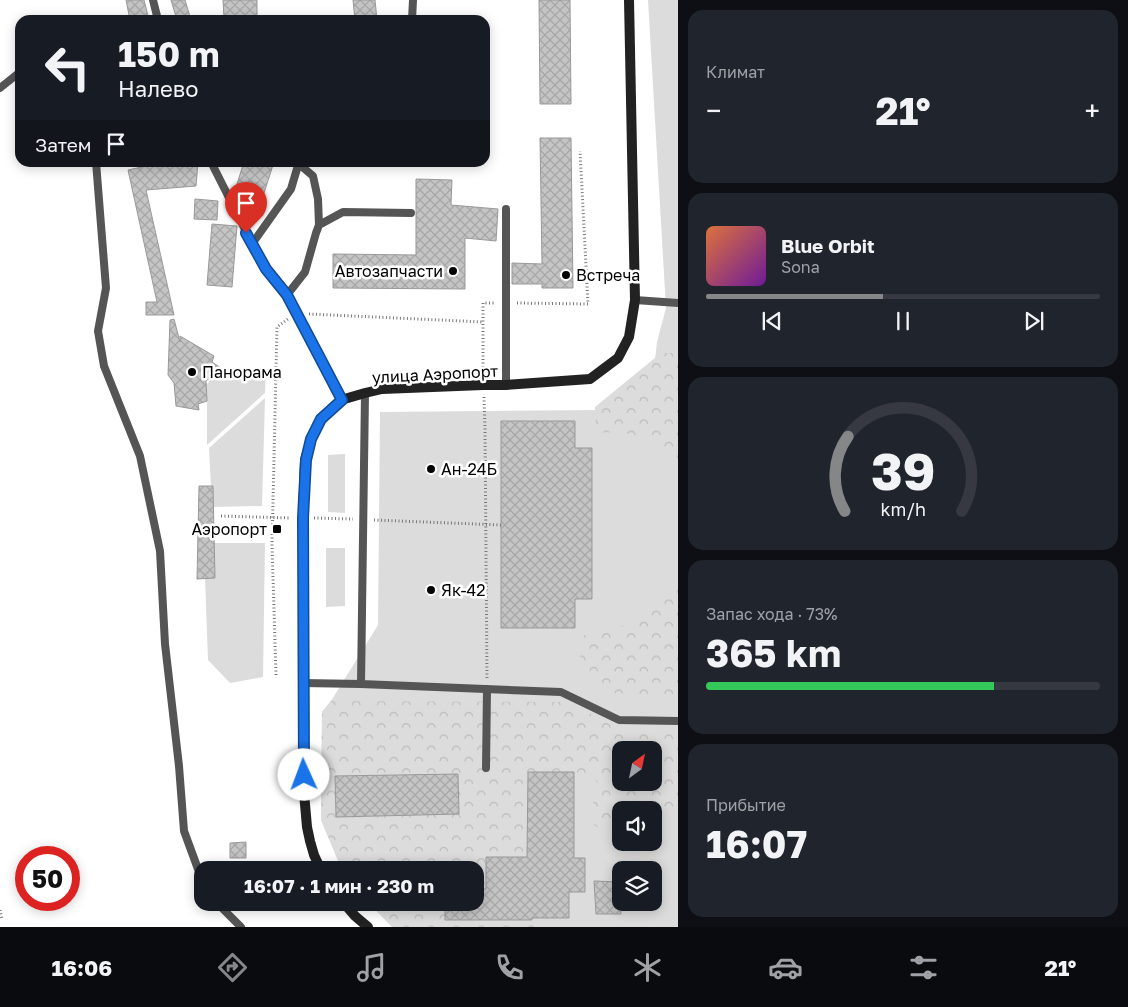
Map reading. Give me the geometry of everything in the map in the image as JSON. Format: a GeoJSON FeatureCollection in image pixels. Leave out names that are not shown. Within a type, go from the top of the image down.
{"type":"FeatureCollection","features":[{"type":"Feature","properties":{"kind":"main road","name":"улица Аэропорт"},"geometry":{"type":"LineString","coordinates":[[317,861],[307,827],[303,757],[303,518],[306,460],[311,439],[321,419],[342,400],[366,392],[382,389],[506,385],[590,379],[618,358],[629,337],[635,300],[629,0]]}},
{"type":"Feature","properties":{"kind":"main road"},"geometry":{"type":"LineString","coordinates":[[351,911],[368,927]]}},
{"type":"Feature","properties":{"kind":"lane"},"geometry":{"type":"LineString","coordinates":[[153,0],[157,15]]}},
{"type":"Feature","properties":{"kind":"lane"},"geometry":{"type":"LineString","coordinates":[[412,15],[413,0]]}},
{"type":"Feature","properties":{"kind":"lane"},"geometry":{"type":"LineString","coordinates":[[0,88],[15,76]]}},
{"type":"Feature","properties":{"kind":"lane"},"geometry":{"type":"LineString","coordinates":[[96,167],[106,288],[98,331],[104,366],[140,456],[160,551],[165,644],[179,766],[184,831],[195,861]]}},
{"type":"Feature","properties":{"kind":"lane"},"geometry":{"type":"LineString","coordinates":[[214,167],[252,244],[266,269],[287,295],[342,400]]}},
{"type":"Feature","properties":{"kind":"lane"},"geometry":{"type":"LineString","coordinates":[[252,244],[291,190],[298,167]]}},
{"type":"Feature","properties":{"kind":"lane"},"geometry":{"type":"LineString","coordinates":[[287,295],[305,272],[319,225],[318,199],[313,176],[303,167]]}},
{"type":"Feature","properties":{"kind":"lane"},"geometry":{"type":"LineString","coordinates":[[506,209],[506,385]]}},
{"type":"Feature","properties":{"kind":"lane"},"geometry":{"type":"LineString","coordinates":[[319,225],[343,212],[411,213]]}},
{"type":"Feature","properties":{"kind":"lane"},"geometry":{"type":"LineString","coordinates":[[635,300],[678,303]]}},
{"type":"Feature","properties":{"kind":"lane"},"geometry":{"type":"LineString","coordinates":[[361,684],[366,392]]}},
{"type":"Feature","properties":{"kind":"lane"},"geometry":{"type":"LineString","coordinates":[[303,683],[560,692],[619,720],[678,721]]}},
{"type":"Feature","properties":{"kind":"lane"},"geometry":{"type":"LineString","coordinates":[[486,768],[487,689]]}},
{"type":"Feature","properties":{"kind":"lane"},"geometry":{"type":"LineString","coordinates":[[225,911],[241,927]]}},
{"type":"Feature","properties":{"kind":"path"},"geometry":{"type":"LineString","coordinates":[[487,689],[486,428],[483,385],[483,303],[588,304],[580,151]]}},
{"type":"Feature","properties":{"kind":"path"},"geometry":{"type":"LineString","coordinates":[[276,674],[272,545],[277,327],[297,313],[483,322]]}},
{"type":"Feature","properties":{"kind":"path"},"geometry":{"type":"LineString","coordinates":[[0,910],[2,919]]}},
{"type":"Feature","properties":{"kind":"green space"},"geometry":{"type":"Polygon","coordinates":[[[648,0],[678,0],[678,927],[392,927],[377,911],[484,911],[484,861],[338,861],[321,820],[322,712],[331,701],[378,625],[380,412],[599,410],[655,359],[657,342],[666,308],[648,0]]]}},
{"type":"Feature","properties":{"kind":"green space"},"geometry":{"type":"Polygon","coordinates":[[[661,353],[678,353],[678,469],[647,441],[624,433],[596,432],[595,407],[661,353]]]}},
{"type":"Feature","properties":{"kind":"green space"},"geometry":{"type":"Polygon","coordinates":[[[220,369],[266,369],[265,393],[207,445],[207,384],[220,369]]]}},
{"type":"Feature","properties":{"kind":"green space"},"geometry":{"type":"Polygon","coordinates":[[[265,398],[262,506],[212,507],[209,448],[265,398]]]}},
{"type":"Feature","properties":{"kind":"green space"},"geometry":{"type":"Polygon","coordinates":[[[345,454],[345,513],[328,512],[328,455],[345,454]]]}},
{"type":"Feature","properties":{"kind":"green space"},"geometry":{"type":"Polygon","coordinates":[[[212,543],[265,543],[263,677],[230,683],[208,660],[205,578],[212,543]]]}},
{"type":"Feature","properties":{"kind":"green space"},"geometry":{"type":"Polygon","coordinates":[[[326,548],[345,548],[345,606],[326,607],[326,548]]]}},
{"type":"Feature","properties":{"kind":"green space"},"geometry":{"type":"Polygon","coordinates":[[[678,582],[678,696],[607,693],[597,676],[580,666],[581,637],[590,632],[625,625],[657,607],[678,582]]]}},
{"type":"Feature","properties":{"kind":"green space"},"geometry":{"type":"Polygon","coordinates":[[[331,701],[562,702],[619,728],[678,728],[678,814],[664,824],[662,823],[662,801],[612,801],[612,826],[600,829],[590,822],[591,810],[599,785],[593,776],[574,772],[528,772],[527,857],[486,889],[484,889],[484,861],[338,861],[321,820],[322,712],[331,701]]]}},
{"type":"Feature","properties":{"kind":"green space"},"geometry":{"type":"Polygon","coordinates":[[[377,911],[445,911],[446,920],[532,920],[538,927],[392,927],[377,911]]]}},
{"type":"Feature","properties":{"kind":"building"},"geometry":{"type":"Polygon","coordinates":[[[126,0],[144,0],[148,15],[129,15],[126,0]]]}},
{"type":"Feature","properties":{"kind":"building"},"geometry":{"type":"Polygon","coordinates":[[[171,0],[185,0],[190,15],[176,15],[171,0]]]}},
{"type":"Feature","properties":{"kind":"building"},"geometry":{"type":"Polygon","coordinates":[[[223,0],[257,0],[257,15],[224,15],[223,0]]]}},
{"type":"Feature","properties":{"kind":"building"},"geometry":{"type":"Polygon","coordinates":[[[353,0],[375,0],[376,15],[354,15],[353,0]]]}},
{"type":"Feature","properties":{"kind":"building"},"geometry":{"type":"Polygon","coordinates":[[[539,0],[570,0],[571,104],[540,104],[539,0]]]}},
{"type":"Feature","properties":{"kind":"building"},"geometry":{"type":"Polygon","coordinates":[[[540,138],[571,138],[573,288],[542,288],[542,284],[512,284],[512,263],[542,264],[540,138]]]}},
{"type":"Feature","properties":{"kind":"building"},"geometry":{"type":"Polygon","coordinates":[[[142,167],[198,167],[196,186],[146,190],[174,315],[146,315],[146,302],[157,302],[128,170],[142,167]]]}},
{"type":"Feature","properties":{"kind":"building"},"geometry":{"type":"Polygon","coordinates":[[[242,167],[272,167],[263,196],[236,187],[242,167]]]}},
{"type":"Feature","properties":{"kind":"building"},"geometry":{"type":"Polygon","coordinates":[[[416,179],[452,180],[451,205],[498,209],[496,241],[465,238],[465,289],[333,288],[333,254],[416,255],[416,179]]]}},
{"type":"Feature","properties":{"kind":"building"},"geometry":{"type":"Polygon","coordinates":[[[195,199],[218,201],[217,220],[194,219],[195,199]]]}},
{"type":"Feature","properties":{"kind":"building"},"geometry":{"type":"Polygon","coordinates":[[[212,224],[237,226],[232,287],[207,285],[212,224]]]}},
{"type":"Feature","properties":{"kind":"building","name":"Панорама"},"geometry":{"type":"Polygon","coordinates":[[[174,319],[180,342],[180,336],[214,356],[212,362],[221,368],[206,381],[207,401],[198,404],[199,410],[176,406],[174,383],[168,375],[170,320],[174,319]]]}},
{"type":"Feature","properties":{"kind":"building"},"geometry":{"type":"Polygon","coordinates":[[[501,421],[575,421],[575,448],[592,448],[592,599],[575,599],[575,628],[501,628],[501,421]]]}},
{"type":"Feature","properties":{"kind":"building"},"geometry":{"type":"Polygon","coordinates":[[[199,486],[213,486],[215,578],[197,579],[199,486]]]}},
{"type":"Feature","properties":{"kind":"building"},"geometry":{"type":"Polygon","coordinates":[[[528,772],[574,772],[574,858],[585,858],[585,892],[569,892],[569,918],[445,920],[445,911],[484,911],[486,857],[527,857],[528,772]]]}},
{"type":"Feature","properties":{"kind":"building"},"geometry":{"type":"Polygon","coordinates":[[[458,774],[459,814],[336,817],[335,776],[458,774]]]}},
{"type":"Feature","properties":{"kind":"building"},"geometry":{"type":"Polygon","coordinates":[[[246,842],[246,858],[230,858],[230,843],[246,842]]]}},
{"type":"Feature","properties":{"kind":"building"},"geometry":{"type":"Polygon","coordinates":[[[594,881],[612,882],[612,911],[621,911],[621,914],[596,914],[594,881]]]}},
{"type":"Feature","properties":{"kind":"place","name":"Автозапчасти"},"geometry":{"type":"Point","coordinates":[453,271]}},
{"type":"Feature","properties":{"kind":"place","name":"Встреча"},"geometry":{"type":"Point","coordinates":[566,275]}},
{"type":"Feature","properties":{"kind":"place","name":"Панорама"},"geometry":{"type":"Point","coordinates":[192,372]}},
{"type":"Feature","properties":{"kind":"place","name":"Ан-24Б"},"geometry":{"type":"Point","coordinates":[431,469]}},
{"type":"Feature","properties":{"kind":"place","name":"Аэропорт"},"geometry":{"type":"Point","coordinates":[277,529]}},
{"type":"Feature","properties":{"kind":"place","name":"Як-42"},"geometry":{"type":"Point","coordinates":[431,590]}},
{"type":"Feature","properties":{"kind":"route"},"geometry":{"type":"LineString","coordinates":[[246,233],[266,269],[287,295],[342,400],[321,419],[311,439],[306,460],[303,518],[304,775]]}}]}
